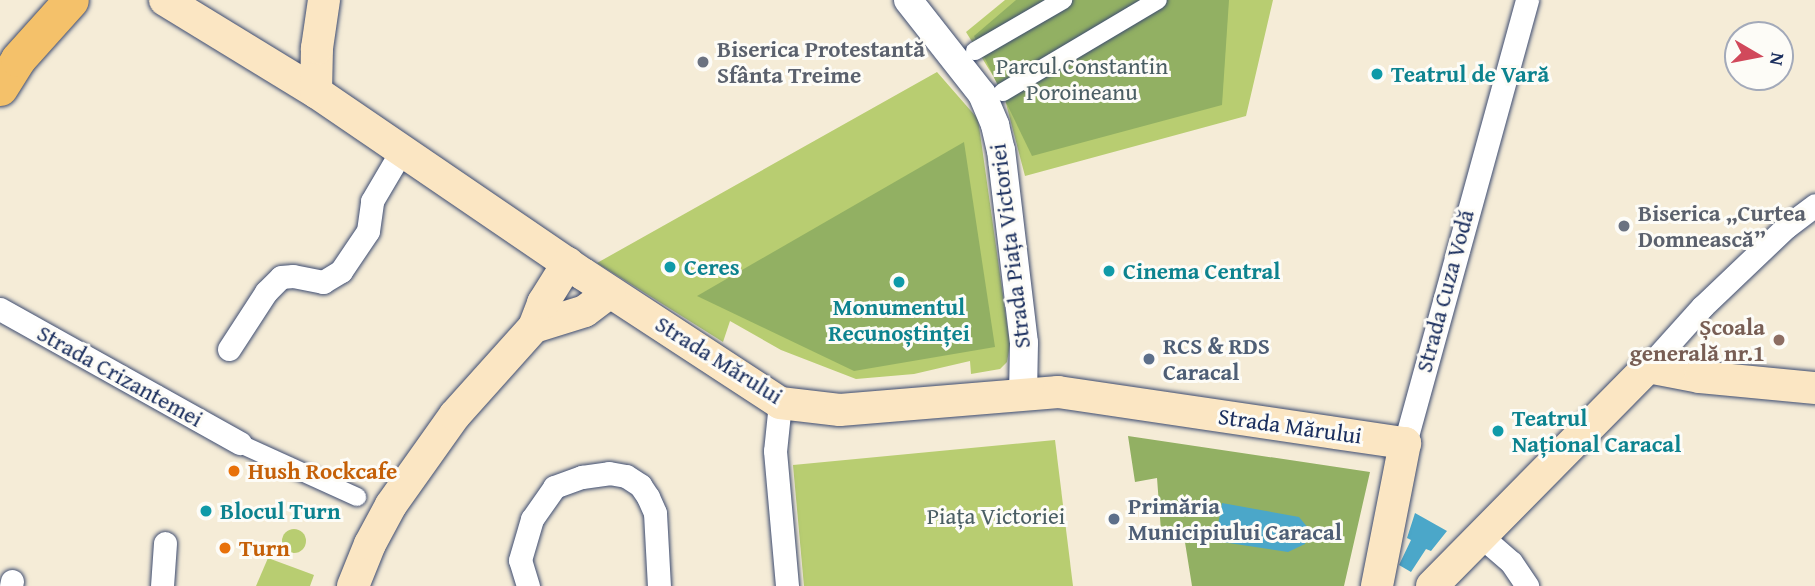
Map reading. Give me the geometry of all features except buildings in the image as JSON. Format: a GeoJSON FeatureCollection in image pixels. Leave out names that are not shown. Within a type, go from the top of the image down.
{"type":"FeatureCollection","features":[{"type":"Feature","properties":{"kind":"main road"},"geometry":{"type":"LineString","coordinates":[[0,88],[9,57],[71,0]]}},
{"type":"Feature","properties":{"kind":"main road","name":"Strada Mărului"},"geometry":{"type":"LineString","coordinates":[[165,0],[316,92],[610,292],[780,403],[840,410],[1058,392],[1405,443]]}},
{"type":"Feature","properties":{"kind":"main road"},"geometry":{"type":"LineString","coordinates":[[316,92],[317,48],[324,0]]}},
{"type":"Feature","properties":{"kind":"main road"},"geometry":{"type":"LineString","coordinates":[[353,586],[370,544],[419,464],[456,415],[534,327],[543,303],[568,263]]}},
{"type":"Feature","properties":{"kind":"main road"},"geometry":{"type":"LineString","coordinates":[[534,327],[585,311],[610,292]]}},
{"type":"Feature","properties":{"kind":"main road"},"geometry":{"type":"LineString","coordinates":[[1432,586],[1648,367],[1700,377],[1815,388]]}},
{"type":"Feature","properties":{"kind":"main road","name":"Strada Cuza Vodă"},"geometry":{"type":"LineString","coordinates":[[1377,586],[1405,443]]}},
{"type":"Feature","properties":{"kind":"street","name":"Strada Piața Victoriei"},"geometry":{"type":"LineString","coordinates":[[908,0],[982,94],[995,125],[1002,150],[1024,343],[1023,395]]}},
{"type":"Feature","properties":{"kind":"street"},"geometry":{"type":"LineString","coordinates":[[975,51],[1063,0]]}},
{"type":"Feature","properties":{"kind":"street"},"geometry":{"type":"LineString","coordinates":[[1003,92],[1158,0]]}},
{"type":"Feature","properties":{"kind":"street","name":"Strada Cuza Vodă"},"geometry":{"type":"LineString","coordinates":[[1405,443],[1527,0]]}},
{"type":"Feature","properties":{"kind":"street"},"geometry":{"type":"LineString","coordinates":[[229,349],[265,292],[281,277],[293,276],[323,282],[341,271],[368,230],[372,201],[402,150]]}},
{"type":"Feature","properties":{"kind":"street"},"geometry":{"type":"LineString","coordinates":[[1648,367],[1702,307],[1786,227],[1815,205]]}},
{"type":"Feature","properties":{"kind":"street","name":"Strada Crizantemei"},"geometry":{"type":"LineString","coordinates":[[0,309],[245,446]]}},
{"type":"Feature","properties":{"kind":"street"},"geometry":{"type":"LineString","coordinates":[[780,403],[775,451],[787,586]]}},
{"type":"Feature","properties":{"kind":"street"},"geometry":{"type":"LineString","coordinates":[[245,446],[357,497]]}},
{"type":"Feature","properties":{"kind":"street"},"geometry":{"type":"LineString","coordinates":[[528,586],[520,560],[532,519],[554,488],[582,477],[609,473],[626,476],[640,485],[648,497],[655,513],[659,586]]}},
{"type":"Feature","properties":{"kind":"street"},"geometry":{"type":"LineString","coordinates":[[1482,537],[1511,562],[1527,586]]}},
{"type":"Feature","properties":{"kind":"street"},"geometry":{"type":"LineString","coordinates":[[162,586],[164,544]]}},
{"type":"Feature","properties":{"kind":"green space","name":"Parcul Constantin Poroineanu"},"geometry":{"type":"Polygon","coordinates":[[[1005,0],[1273,0],[1246,116],[1025,176],[1003,92],[966,32],[1005,0]]]}},
{"type":"Feature","properties":{"kind":"green space","name":"Parcul Constantin Poroineanu"},"geometry":{"type":"Polygon","coordinates":[[[1016,0],[1229,0],[1222,105],[1032,156],[974,36],[1016,0]]]}},
{"type":"Feature","properties":{"kind":"green space"},"geometry":{"type":"Polygon","coordinates":[[[937,72],[978,119],[1010,345],[1007,362],[1000,369],[971,374],[970,361],[914,374],[856,379],[781,350],[730,321],[723,342],[597,263],[937,72]]]}},
{"type":"Feature","properties":{"kind":"green space"},"geometry":{"type":"Polygon","coordinates":[[[964,142],[995,347],[854,371],[697,296],[964,142]]]}},
{"type":"Feature","properties":{"kind":"green space"},"geometry":{"type":"Polygon","coordinates":[[[1128,436],[1370,472],[1344,586],[1192,586],[1183,530],[1161,531],[1157,478],[1135,482],[1128,436]]]}},
{"type":"Feature","properties":{"kind":"green space","name":"Piața Victoriei"},"geometry":{"type":"Polygon","coordinates":[[[1055,440],[1073,586],[804,586],[793,465],[1055,440]]]}},
{"type":"Feature","properties":{"kind":"green space"},"geometry":{"type":"Polygon","coordinates":[[[294,529],[303,532],[306,541],[303,550],[294,553],[285,550],[282,541],[285,532],[294,529]]]}},
{"type":"Feature","properties":{"kind":"green space"},"geometry":{"type":"Polygon","coordinates":[[[268,558],[314,575],[310,586],[256,586],[268,558]]]}},
{"type":"Feature","properties":{"kind":"water"},"geometry":{"type":"Polygon","coordinates":[[[1222,503],[1299,517],[1309,529],[1305,544],[1288,552],[1215,541],[1222,503]]]}},
{"type":"Feature","properties":{"kind":"water"},"geometry":{"type":"Polygon","coordinates":[[[1415,513],[1447,531],[1431,551],[1426,549],[1411,572],[1399,565],[1411,540],[1407,538],[1415,513]]]}},
{"type":"Feature","properties":{"kind":"place","name":"Biserica Protestantă Sfânta Treime"},"geometry":{"type":"Point","coordinates":[703,62]}},
{"type":"Feature","properties":{"kind":"place","name":"Teatrul de Vară"},"geometry":{"type":"Point","coordinates":[1377,74]}},
{"type":"Feature","properties":{"kind":"place","name":"Biserica „Curtea Domnească”"},"geometry":{"type":"Point","coordinates":[1624,226]}},
{"type":"Feature","properties":{"kind":"place","name":"Ceres"},"geometry":{"type":"Point","coordinates":[670,267]}},
{"type":"Feature","properties":{"kind":"place","name":"Cinema Central"},"geometry":{"type":"Point","coordinates":[1109,271]}},
{"type":"Feature","properties":{"kind":"place","name":"Monumentul Recunoștinței"},"geometry":{"type":"Point","coordinates":[899,282]}},
{"type":"Feature","properties":{"kind":"place","name":"Școala generală nr.1"},"geometry":{"type":"Point","coordinates":[1779,340]}},
{"type":"Feature","properties":{"kind":"place","name":"RCS & RDS Caracal"},"geometry":{"type":"Point","coordinates":[1149,359]}},
{"type":"Feature","properties":{"kind":"place","name":"Teatrul Național Caracal"},"geometry":{"type":"Point","coordinates":[1498,431]}},
{"type":"Feature","properties":{"kind":"place","name":"Hush Rockcafe"},"geometry":{"type":"Point","coordinates":[234,471]}},
{"type":"Feature","properties":{"kind":"place","name":"Blocul Turn"},"geometry":{"type":"Point","coordinates":[206,511]}},
{"type":"Feature","properties":{"kind":"place","name":"Primăria Municipiului Caracal"},"geometry":{"type":"Point","coordinates":[1114,519]}},
{"type":"Feature","properties":{"kind":"place","name":"Turn"},"geometry":{"type":"Point","coordinates":[225,548]}}]}
